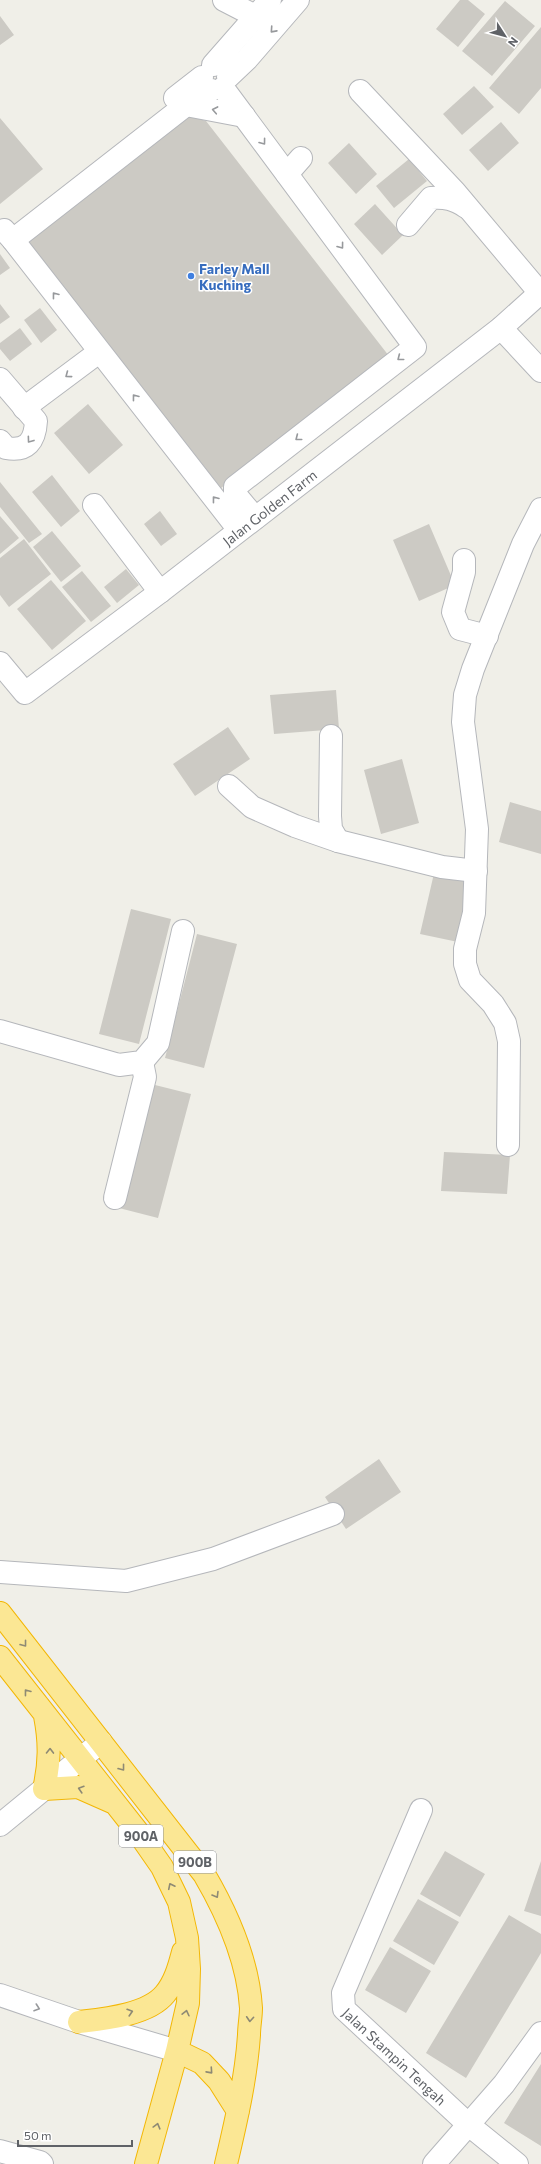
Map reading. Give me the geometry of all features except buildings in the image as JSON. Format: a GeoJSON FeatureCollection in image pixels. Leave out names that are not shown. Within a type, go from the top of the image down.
{"type":"FeatureCollection","features":[{"type":"Feature","properties":{"kind":"highway","name":"900B"},"geometry":{"type":"LineString","coordinates":[[0,1613],[204,1874],[220,1901],[233,1930],[243,1964],[251,2008],[247,2061],[226,2164]]}},
{"type":"Feature","properties":{"kind":"highway","name":"900A"},"geometry":{"type":"LineString","coordinates":[[0,1657],[115,1804],[138,1831],[162,1867],[179,1902],[187,1938],[189,1969],[188,2004],[177,2051],[146,2164]]}},
{"type":"Feature","properties":{"kind":"highway"},"geometry":{"type":"LineString","coordinates":[[44,1714],[50,1749],[49,1768],[44,1789],[78,1787],[115,1804]]}},
{"type":"Feature","properties":{"kind":"highway"},"geometry":{"type":"LineString","coordinates":[[79,2022],[109,2019],[149,2006],[164,1995],[174,1979],[187,1938]]}},
{"type":"Feature","properties":{"kind":"highway"},"geometry":{"type":"LineString","coordinates":[[177,2051],[202,2063],[219,2081],[238,2111]]}},
{"type":"Feature","properties":{"kind":"street"},"geometry":{"type":"LineString","coordinates":[[6,234],[186,105],[215,79],[264,8],[224,0]]}},
{"type":"Feature","properties":{"kind":"street"},"geometry":{"type":"LineString","coordinates":[[6,234],[215,79],[246,59],[298,0]]}},
{"type":"Feature","properties":{"kind":"street"},"geometry":{"type":"LineString","coordinates":[[215,79],[244,116],[294,166],[415,347],[235,487],[235,494],[247,524]]}},
{"type":"Feature","properties":{"kind":"street"},"geometry":{"type":"LineString","coordinates":[[367,98],[470,210],[540,292]]}},
{"type":"Feature","properties":{"kind":"street"},"geometry":{"type":"LineString","coordinates":[[186,105],[244,116]]}},
{"type":"Feature","properties":{"kind":"street"},"geometry":{"type":"LineString","coordinates":[[408,225],[431,198],[444,197],[454,200],[470,210]]}},
{"type":"Feature","properties":{"kind":"street"},"geometry":{"type":"LineString","coordinates":[[6,234],[99,352],[247,524]]}},
{"type":"Feature","properties":{"kind":"street","name":"Jalan Golden Farm"},"geometry":{"type":"LineString","coordinates":[[0,663],[25,693],[160,592],[501,328],[540,292]]}},
{"type":"Feature","properties":{"kind":"street"},"geometry":{"type":"LineString","coordinates":[[501,328],[541,371]]}},
{"type":"Feature","properties":{"kind":"street"},"geometry":{"type":"LineString","coordinates":[[24,408],[99,352]]}},
{"type":"Feature","properties":{"kind":"street"},"geometry":{"type":"LineString","coordinates":[[0,379],[36,421],[35,433],[27,446],[18,450],[6,448],[0,441]]}},
{"type":"Feature","properties":{"kind":"street"},"geometry":{"type":"LineString","coordinates":[[94,505],[160,592]]}},
{"type":"Feature","properties":{"kind":"street"},"geometry":{"type":"LineString","coordinates":[[508,1146],[509,1041],[505,1023],[493,1004],[470,980],[465,964],[465,949],[474,914],[477,829],[463,722],[465,695],[523,544],[541,509]]}},
{"type":"Feature","properties":{"kind":"street"},"geometry":{"type":"LineString","coordinates":[[464,560],[464,572],[453,612],[460,629],[487,636]]}},
{"type":"Feature","properties":{"kind":"street"},"geometry":{"type":"LineString","coordinates":[[331,736],[331,828],[338,841]]}},
{"type":"Feature","properties":{"kind":"street"},"geometry":{"type":"LineString","coordinates":[[229,786],[252,807],[295,826],[338,841],[442,867],[476,871]]}},
{"type":"Feature","properties":{"kind":"street"},"geometry":{"type":"LineString","coordinates":[[0,1031],[118,1065],[142,1062],[158,1044],[183,931]]}},
{"type":"Feature","properties":{"kind":"street"},"geometry":{"type":"LineString","coordinates":[[115,1198],[145,1077],[142,1062]]}},
{"type":"Feature","properties":{"kind":"street"},"geometry":{"type":"LineString","coordinates":[[0,1572],[126,1581],[212,1559],[333,1514]]}},
{"type":"Feature","properties":{"kind":"street"},"geometry":{"type":"LineString","coordinates":[[0,1825],[102,1742]]}},
{"type":"Feature","properties":{"kind":"street","name":"Jalan Stampin Tengah"},"geometry":{"type":"LineString","coordinates":[[421,1810],[343,1993],[344,2009],[470,2126],[517,2164]]}},
{"type":"Feature","properties":{"kind":"street"},"geometry":{"type":"LineString","coordinates":[[0,1995],[79,2022],[177,2051]]}},
{"type":"Feature","properties":{"kind":"street"},"geometry":{"type":"LineString","coordinates":[[434,2164],[470,2126],[504,2084],[541,2033]]}},
{"type":"Feature","properties":{"kind":"street"},"geometry":{"type":"LineString","coordinates":[[0,2151],[40,2162],[42,2164]]}},
{"type":"Feature","properties":{"kind":"place","name":"Farley Mall Kuching"},"geometry":{"type":"Point","coordinates":[191,276]}}]}
